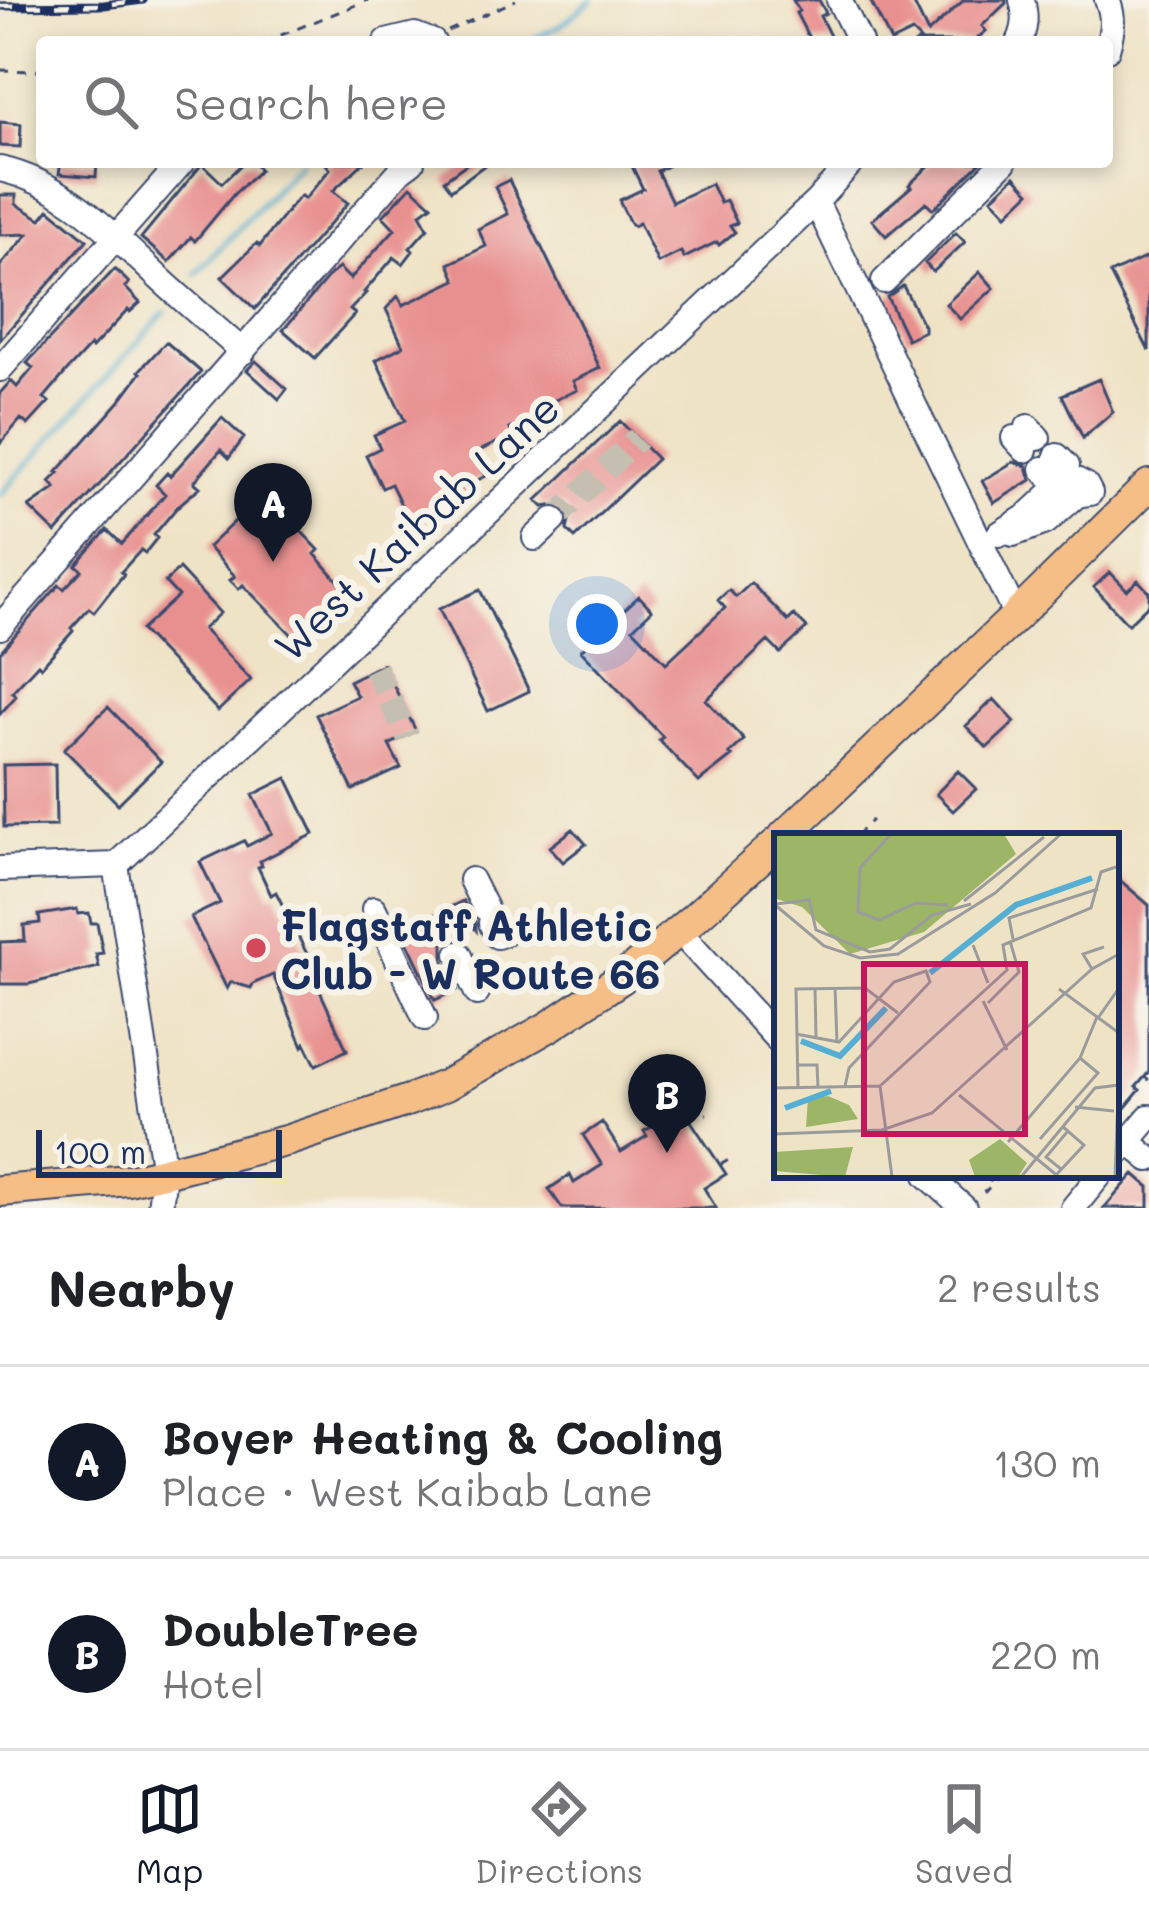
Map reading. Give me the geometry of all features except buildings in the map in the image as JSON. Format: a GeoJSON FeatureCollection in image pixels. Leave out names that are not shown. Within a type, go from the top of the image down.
{"type":"FeatureCollection","features":[{"type":"Feature","properties":{"kind":"main road"},"geometry":{"type":"LineString","coordinates":[[787,833],[1149,484]]}},
{"type":"Feature","properties":{"kind":"main road"},"geometry":{"type":"LineString","coordinates":[[0,1191],[129,1180],[164,1172],[289,1140],[446,1085],[581,1006],[679,931],[774,846]]}},
{"type":"Feature","properties":{"kind":"street"},"geometry":{"type":"LineString","coordinates":[[839,0],[857,36]]}},
{"type":"Feature","properties":{"kind":"street"},"geometry":{"type":"LineString","coordinates":[[1022,0],[1026,14],[1022,36]]}},
{"type":"Feature","properties":{"kind":"street"},"geometry":{"type":"LineString","coordinates":[[1107,0],[1111,36]]}},
{"type":"Feature","properties":{"kind":"street"},"geometry":{"type":"LineString","coordinates":[[0,369],[177,168]]}},
{"type":"Feature","properties":{"kind":"street"},"geometry":{"type":"LineString","coordinates":[[0,627],[404,168]]}},
{"type":"Feature","properties":{"kind":"street","name":"West Kaibab Lane"},"geometry":{"type":"LineString","coordinates":[[116,865],[847,168]]}},
{"type":"Feature","properties":{"kind":"street"},"geometry":{"type":"LineString","coordinates":[[884,281],[998,168]]}},
{"type":"Feature","properties":{"kind":"street"},"geometry":{"type":"LineString","coordinates":[[0,169],[62,194],[243,352]]}},
{"type":"Feature","properties":{"kind":"street"},"geometry":{"type":"LineString","coordinates":[[816,202],[1016,616]]}},
{"type":"Feature","properties":{"kind":"street"},"geometry":{"type":"LineString","coordinates":[[0,869],[116,865],[164,1172],[160,1208]]}},
{"type":"Feature","properties":{"kind":"street"},"geometry":{"type":"LineString","coordinates":[[471,880],[493,922]]}},
{"type":"Feature","properties":{"kind":"street"},"geometry":{"type":"LineString","coordinates":[[374,909],[425,1018]]}},
{"type":"Feature","properties":{"kind":"street"},"geometry":{"type":"LineString","coordinates":[[679,931],[774,1036]]}},
{"type":"Feature","properties":{"kind":"street"},"geometry":{"type":"LineString","coordinates":[[459,954],[477,993]]}},
{"type":"Feature","properties":{"kind":"street"},"geometry":{"type":"LineString","coordinates":[[1149,1118],[1122,1149],[1149,1159]]}},
{"type":"Feature","properties":{"kind":"street"},"geometry":{"type":"LineString","coordinates":[[164,1172],[182,1208]]}},
{"type":"Feature","properties":{"kind":"street"},"geometry":{"type":"LineString","coordinates":[[930,1178],[964,1208]]}},
{"type":"Feature","properties":{"kind":"street"},"geometry":{"type":"LineString","coordinates":[[1073,1208],[1098,1178]]}},
{"type":"Feature","properties":{"kind":"path"},"geometry":{"type":"LineString","coordinates":[[279,36],[368,0]]}},
{"type":"Feature","properties":{"kind":"path"},"geometry":{"type":"LineString","coordinates":[[442,36],[516,0]]}},
{"type":"Feature","properties":{"kind":"path"},"geometry":{"type":"LineString","coordinates":[[0,70],[36,70]]}},
{"type":"Feature","properties":{"kind":"path"},"geometry":{"type":"LineString","coordinates":[[859,833],[872,820]]}},
{"type":"Feature","properties":{"kind":"path"},"geometry":{"type":"LineString","coordinates":[[688,1086],[682,1090],[696,1113]]}},
{"type":"Feature","properties":{"kind":"path"},"geometry":{"type":"LineString","coordinates":[[721,1165],[734,1157]]}},
{"type":"Feature","properties":{"kind":"waterway"},"geometry":{"type":"LineString","coordinates":[[539,36],[560,26],[592,0]]}},
{"type":"Feature","properties":{"kind":"waterway"},"geometry":{"type":"LineString","coordinates":[[196,274],[294,168]]}},
{"type":"Feature","properties":{"kind":"waterway"},"geometry":{"type":"LineString","coordinates":[[0,495],[165,312]]}},
{"type":"Feature","properties":{"kind":"tunnel"},"geometry":{"type":"LineString","coordinates":[[554,520],[638,438]]}},
{"type":"Feature","properties":{"kind":"tunnel"},"geometry":{"type":"LineString","coordinates":[[375,668],[408,737]]}},
{"type":"Feature","properties":{"kind":"railway"},"geometry":{"type":"LineString","coordinates":[[0,6],[143,0]]}},
{"type":"Feature","properties":{"kind":"place","name":"Boyer Heating & Cooling"},"geometry":{"type":"Point","coordinates":[273,562]}},
{"type":"Feature","properties":{"kind":"place","name":"Flagstaff Athletic Club - W Route 66"},"geometry":{"type":"Point","coordinates":[256,948]}},
{"type":"Feature","properties":{"kind":"place","name":"DoubleTree"},"geometry":{"type":"Point","coordinates":[667,1153]}}]}
